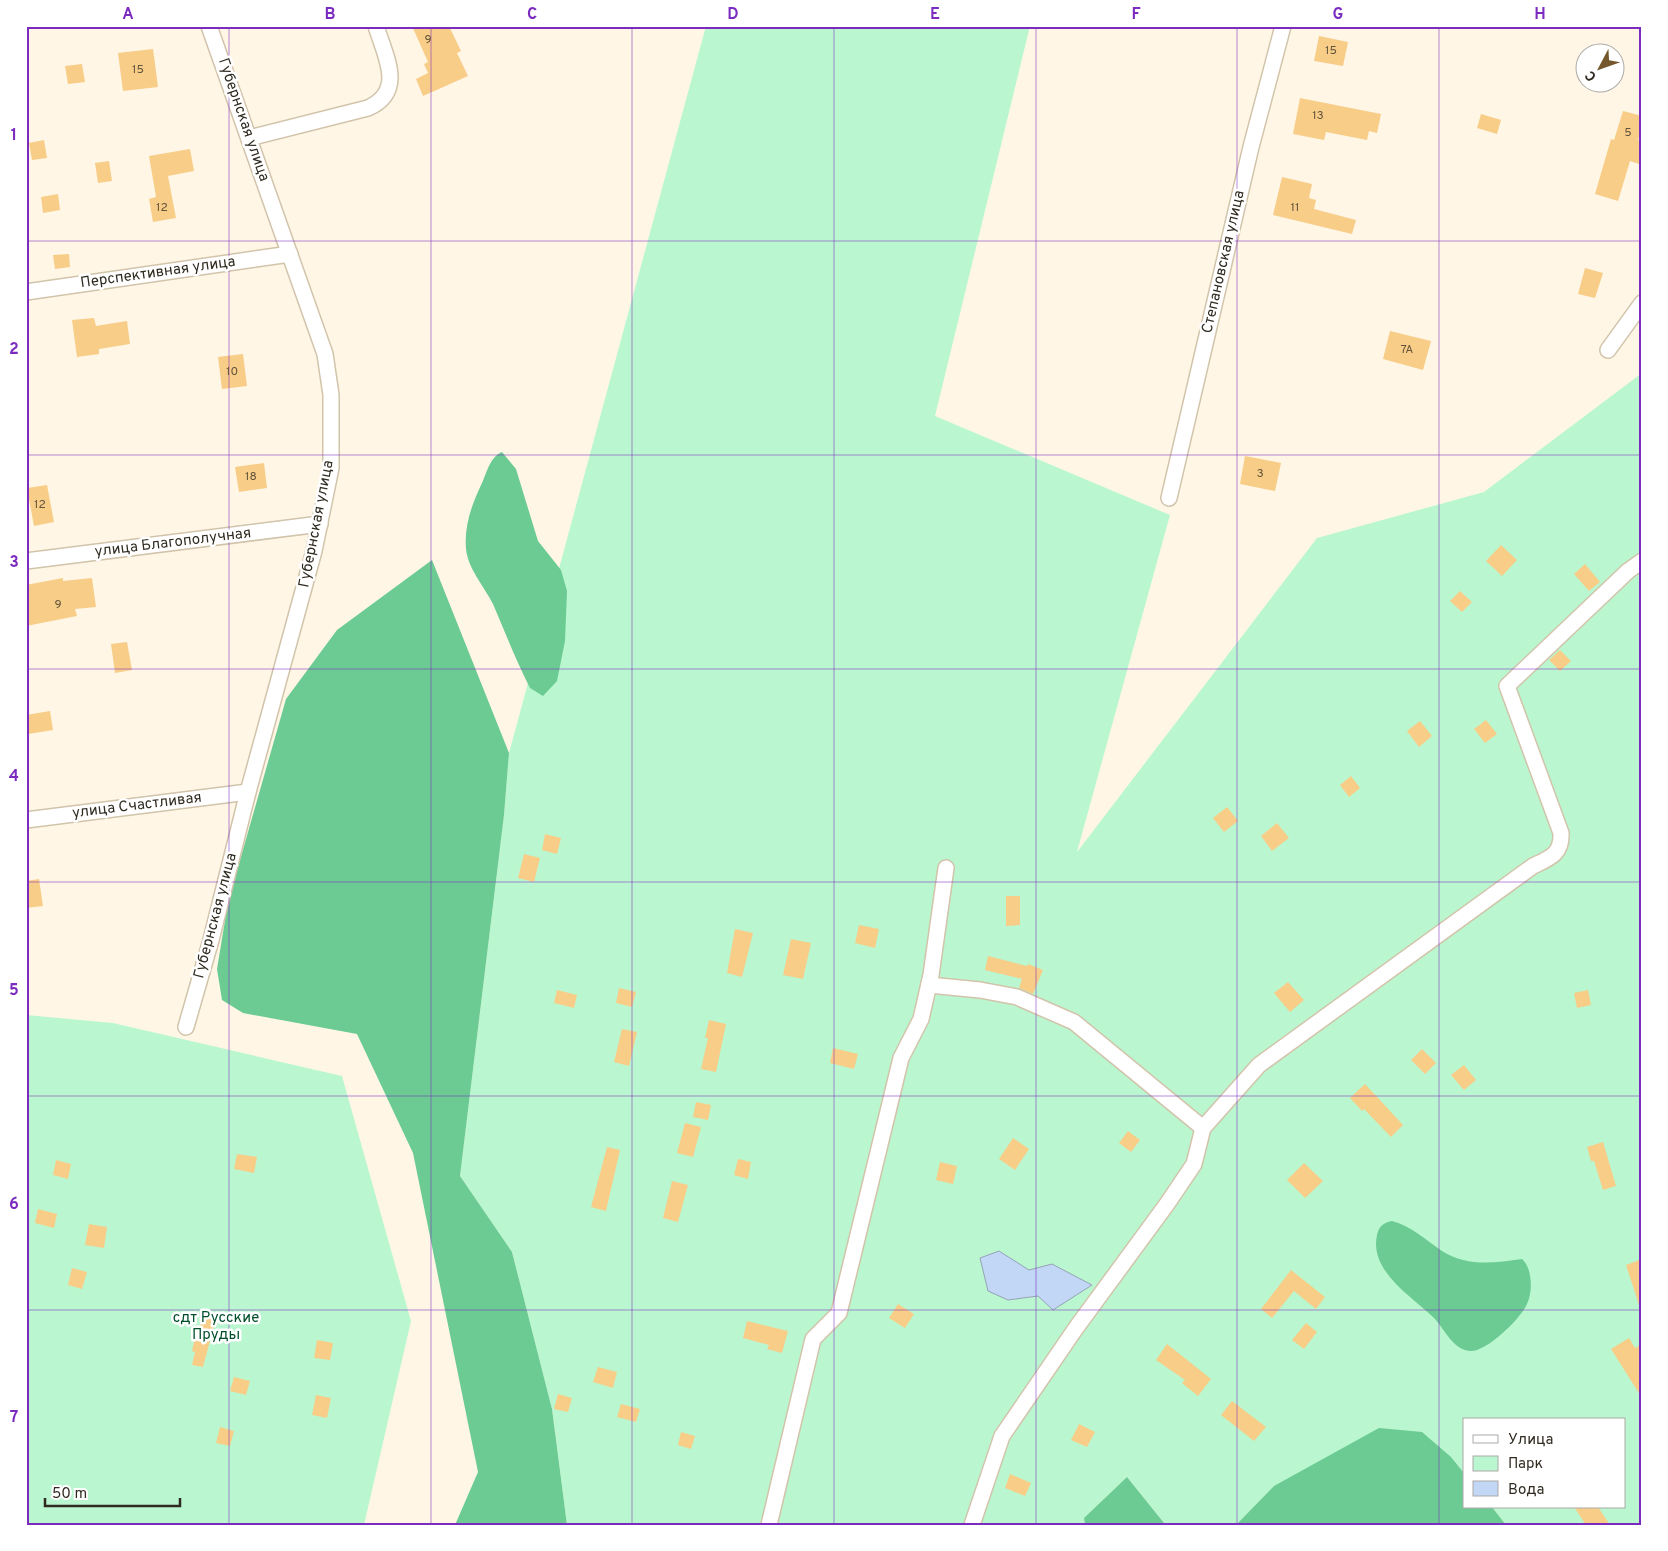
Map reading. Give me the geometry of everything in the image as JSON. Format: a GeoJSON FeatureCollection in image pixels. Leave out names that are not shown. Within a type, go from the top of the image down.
{"type":"FeatureCollection","features":[{"type":"Feature","properties":{"kind":"street","name":"Губернская улица"},"geometry":{"type":"LineString","coordinates":[[186,1027],[211,940],[248,792],[314,551],[331,468],[331,395],[325,354],[209,26]]}},
{"type":"Feature","properties":{"kind":"street"},"geometry":{"type":"LineString","coordinates":[[249,138],[378,104],[386,96],[391,80],[376,26]]}},
{"type":"Feature","properties":{"kind":"street","name":"Степановская улица"},"geometry":{"type":"LineString","coordinates":[[1168,498],[1251,147],[1284,26]]}},
{"type":"Feature","properties":{"kind":"street","name":"Перспективная улица"},"geometry":{"type":"LineString","coordinates":[[26,292],[290,254]]}},
{"type":"Feature","properties":{"kind":"street"},"geometry":{"type":"LineString","coordinates":[[1608,350],[1642,303]]}},
{"type":"Feature","properties":{"kind":"street","name":"улица Благополучная"},"geometry":{"type":"LineString","coordinates":[[26,561],[320,524]]}},
{"type":"Feature","properties":{"kind":"street"},"geometry":{"type":"LineString","coordinates":[[972,1525],[1002,1436],[1076,1328],[1194,1164],[1203,1128],[1259,1065],[1533,866],[1548,859],[1558,851],[1561,843],[1561,833],[1507,686],[1628,571],[1642,561]]}},
{"type":"Feature","properties":{"kind":"street","name":"улица Счастливая"},"geometry":{"type":"LineString","coordinates":[[26,820],[248,792]]}},
{"type":"Feature","properties":{"kind":"street"},"geometry":{"type":"LineString","coordinates":[[769,1525],[813,1339],[839,1312],[901,1058],[921,1019],[929,985],[946,868]]}},
{"type":"Feature","properties":{"kind":"street"},"geometry":{"type":"LineString","coordinates":[[929,985],[980,990],[1017,997],[1074,1022],[1203,1128]]}},
{"type":"Feature","properties":{"kind":"green space"},"geometry":{"type":"Polygon","coordinates":[[[706,26],[1030,26],[935,416],[1170,515],[1077,852],[1317,538],[1484,492],[1642,373],[1642,1525],[1506,1525],[1493,1508],[1626,1508],[1626,1418],[1463,1418],[1463,1472],[1451,1457],[1274,1486],[1236,1525],[1164,1523],[1127,1477],[1084,1518],[1085,1525],[567,1525],[552,1409],[512,1252],[460,1176],[504,815],[509,753],[706,26]]]}},
{"type":"Feature","properties":{"kind":"green space"},"geometry":{"type":"Polygon","coordinates":[[[502,452],[516,469],[538,541],[561,570],[567,591],[565,641],[557,681],[543,696],[530,688],[493,604],[467,556],[466,532],[472,507],[489,465],[502,452]]]}},
{"type":"Feature","properties":{"kind":"green space"},"geometry":{"type":"Polygon","coordinates":[[[432,560],[509,753],[504,815],[460,1176],[512,1252],[552,1409],[567,1525],[455,1525],[478,1472],[413,1153],[357,1034],[243,1013],[222,1000],[217,969],[228,902],[286,699],[337,630],[432,560]]]}},
{"type":"Feature","properties":{"kind":"green space","name":"сдт Русские Пруды"},"geometry":{"type":"Polygon","coordinates":[[[26,1015],[113,1023],[342,1076],[411,1321],[364,1525],[26,1525],[26,1015]]]}},
{"type":"Feature","properties":{"kind":"green space"},"geometry":{"type":"Polygon","coordinates":[[[1392,1221],[1412,1230],[1442,1251],[1461,1260],[1501,1262],[1522,1259],[1526,1263],[1530,1275],[1531,1288],[1528,1301],[1522,1312],[1502,1334],[1485,1346],[1471,1351],[1460,1348],[1450,1339],[1435,1319],[1395,1283],[1380,1261],[1376,1248],[1377,1235],[1382,1225],[1392,1221]]]}},
{"type":"Feature","properties":{"kind":"green space"},"geometry":{"type":"Polygon","coordinates":[[[1379,1428],[1422,1432],[1451,1457],[1463,1472],[1463,1508],[1493,1508],[1506,1525],[1236,1525],[1274,1486],[1379,1428]]]}},
{"type":"Feature","properties":{"kind":"green space"},"geometry":{"type":"Polygon","coordinates":[[[1127,1477],[1164,1523],[1182,1525],[1085,1525],[1084,1518],[1127,1477]]]}},
{"type":"Feature","properties":{"kind":"water"},"geometry":{"type":"Polygon","coordinates":[[[999,1251],[1029,1270],[1052,1264],[1092,1285],[1053,1310],[1038,1296],[1008,1300],[988,1291],[980,1258],[999,1251]]]}},
{"type":"Feature","properties":{"kind":"building"},"geometry":{"type":"Polygon","coordinates":[[[412,26],[449,26],[461,51],[457,53],[468,76],[423,96],[416,79],[428,73],[424,64],[428,62],[412,26]]]}},
{"type":"Feature","properties":{"kind":"building"},"geometry":{"type":"Polygon","coordinates":[[[1319,36],[1348,42],[1343,66],[1314,61],[1319,36]]]}},
{"type":"Feature","properties":{"kind":"building"},"geometry":{"type":"Polygon","coordinates":[[[153,49],[158,87],[123,91],[118,53],[153,49]]]}},
{"type":"Feature","properties":{"kind":"building"},"geometry":{"type":"Polygon","coordinates":[[[82,64],[85,82],[68,84],[65,66],[82,64]]]}},
{"type":"Feature","properties":{"kind":"building"},"geometry":{"type":"Polygon","coordinates":[[[1300,98],[1381,114],[1377,133],[1369,131],[1367,140],[1326,132],[1324,140],[1293,134],[1300,98]]]}},
{"type":"Feature","properties":{"kind":"building"},"geometry":{"type":"Polygon","coordinates":[[[1623,111],[1642,116],[1642,126],[1638,140],[1642,141],[1642,165],[1630,161],[1618,201],[1595,194],[1611,139],[1614,140],[1623,111]]]}},
{"type":"Feature","properties":{"kind":"building"},"geometry":{"type":"Polygon","coordinates":[[[1481,114],[1501,120],[1497,134],[1477,128],[1481,114]]]}},
{"type":"Feature","properties":{"kind":"building"},"geometry":{"type":"Polygon","coordinates":[[[44,140],[47,158],[32,160],[29,143],[44,140]]]}},
{"type":"Feature","properties":{"kind":"building"},"geometry":{"type":"Polygon","coordinates":[[[190,149],[194,171],[168,176],[176,218],[153,222],[149,199],[156,197],[149,156],[190,149]]]}},
{"type":"Feature","properties":{"kind":"building"},"geometry":{"type":"Polygon","coordinates":[[[109,161],[112,181],[98,183],[95,163],[109,161]]]}},
{"type":"Feature","properties":{"kind":"building"},"geometry":{"type":"Polygon","coordinates":[[[1282,177],[1312,184],[1309,198],[1316,200],[1314,209],[1356,220],[1352,234],[1273,215],[1282,177]]]}},
{"type":"Feature","properties":{"kind":"building"},"geometry":{"type":"Polygon","coordinates":[[[58,194],[60,210],[43,213],[41,197],[58,194]]]}},
{"type":"Feature","properties":{"kind":"building"},"geometry":{"type":"Polygon","coordinates":[[[69,254],[70,267],[55,269],[53,255],[69,254]]]}},
{"type":"Feature","properties":{"kind":"building"},"geometry":{"type":"Polygon","coordinates":[[[1585,268],[1603,273],[1595,298],[1578,294],[1585,268]]]}},
{"type":"Feature","properties":{"kind":"building"},"geometry":{"type":"Polygon","coordinates":[[[94,318],[96,326],[127,321],[130,344],[99,349],[99,354],[77,357],[72,320],[94,318]]]}},
{"type":"Feature","properties":{"kind":"building"},"geometry":{"type":"Polygon","coordinates":[[[1390,331],[1431,341],[1423,370],[1383,359],[1390,331]]]}},
{"type":"Feature","properties":{"kind":"building"},"geometry":{"type":"Polygon","coordinates":[[[243,354],[247,386],[222,389],[218,357],[243,354]]]}},
{"type":"Feature","properties":{"kind":"building"},"geometry":{"type":"Polygon","coordinates":[[[1245,456],[1281,463],[1275,491],[1240,484],[1245,456]]]}},
{"type":"Feature","properties":{"kind":"building"},"geometry":{"type":"Polygon","coordinates":[[[264,463],[267,488],[239,492],[235,467],[264,463]]]}},
{"type":"Feature","properties":{"kind":"building"},"geometry":{"type":"Polygon","coordinates":[[[47,485],[54,522],[34,526],[27,488],[47,485]]]}},
{"type":"Feature","properties":{"kind":"building"},"geometry":{"type":"Polygon","coordinates":[[[1501,545],[1517,560],[1502,576],[1486,561],[1501,545]]]}},
{"type":"Feature","properties":{"kind":"building"},"geometry":{"type":"Polygon","coordinates":[[[1585,564],[1600,582],[1589,591],[1574,574],[1585,564]]]}},
{"type":"Feature","properties":{"kind":"building"},"geometry":{"type":"Polygon","coordinates":[[[63,578],[63,581],[92,578],[96,607],[75,609],[77,616],[26,626],[26,585],[63,578]]]}},
{"type":"Feature","properties":{"kind":"building"},"geometry":{"type":"Polygon","coordinates":[[[1460,591],[1472,602],[1462,612],[1450,601],[1460,591]]]}},
{"type":"Feature","properties":{"kind":"building"},"geometry":{"type":"Polygon","coordinates":[[[127,642],[132,670],[115,673],[111,644],[127,642]]]}},
{"type":"Feature","properties":{"kind":"building"},"geometry":{"type":"Polygon","coordinates":[[[1560,650],[1571,661],[1560,671],[1549,660],[1560,650]]]}},
{"type":"Feature","properties":{"kind":"building"},"geometry":{"type":"Polygon","coordinates":[[[50,711],[53,730],[28,734],[26,715],[50,711]]]}},
{"type":"Feature","properties":{"kind":"building"},"geometry":{"type":"Polygon","coordinates":[[[1486,720],[1497,734],[1485,743],[1474,729],[1486,720]]]}},
{"type":"Feature","properties":{"kind":"building"},"geometry":{"type":"Polygon","coordinates":[[[1420,721],[1432,736],[1419,747],[1407,731],[1420,721]]]}},
{"type":"Feature","properties":{"kind":"building"},"geometry":{"type":"Polygon","coordinates":[[[1351,776],[1360,788],[1349,797],[1340,785],[1351,776]]]}},
{"type":"Feature","properties":{"kind":"building"},"geometry":{"type":"Polygon","coordinates":[[[1227,807],[1238,821],[1224,832],[1213,818],[1227,807]]]}},
{"type":"Feature","properties":{"kind":"building"},"geometry":{"type":"Polygon","coordinates":[[[1277,823],[1289,838],[1272,851],[1261,836],[1277,823]]]}},
{"type":"Feature","properties":{"kind":"building"},"geometry":{"type":"Polygon","coordinates":[[[545,834],[561,838],[557,854],[542,850],[545,834]]]}},
{"type":"Feature","properties":{"kind":"building"},"geometry":{"type":"Polygon","coordinates":[[[524,854],[540,858],[534,882],[518,878],[524,854]]]}},
{"type":"Feature","properties":{"kind":"building"},"geometry":{"type":"Polygon","coordinates":[[[39,879],[43,906],[26,908],[26,881],[39,879]]]}},
{"type":"Feature","properties":{"kind":"building"},"geometry":{"type":"Polygon","coordinates":[[[1006,896],[1020,896],[1020,925],[1006,926],[1006,896]]]}},
{"type":"Feature","properties":{"kind":"building"},"geometry":{"type":"Polygon","coordinates":[[[859,925],[879,929],[875,948],[855,943],[859,925]]]}},
{"type":"Feature","properties":{"kind":"building"},"geometry":{"type":"Polygon","coordinates":[[[735,929],[753,933],[742,977],[727,973],[735,929]]]}},
{"type":"Feature","properties":{"kind":"building"},"geometry":{"type":"Polygon","coordinates":[[[791,939],[811,943],[803,979],[783,975],[791,939]]]}},
{"type":"Feature","properties":{"kind":"building"},"geometry":{"type":"Polygon","coordinates":[[[988,956],[1027,966],[1028,964],[1043,970],[1033,994],[1019,988],[1022,979],[985,970],[988,956]]]}},
{"type":"Feature","properties":{"kind":"building"},"geometry":{"type":"Polygon","coordinates":[[[1288,982],[1304,1000],[1290,1012],[1274,993],[1288,982]]]}},
{"type":"Feature","properties":{"kind":"building"},"geometry":{"type":"Polygon","coordinates":[[[619,988],[636,992],[632,1007],[616,1003],[619,988]]]}},
{"type":"Feature","properties":{"kind":"building"},"geometry":{"type":"Polygon","coordinates":[[[557,990],[577,995],[574,1008],[554,1003],[557,990]]]}},
{"type":"Feature","properties":{"kind":"building"},"geometry":{"type":"Polygon","coordinates":[[[1588,990],[1591,1005],[1577,1008],[1574,993],[1588,990]]]}},
{"type":"Feature","properties":{"kind":"building"},"geometry":{"type":"Polygon","coordinates":[[[709,1020],[726,1024],[716,1072],[701,1069],[708,1038],[705,1038],[709,1020]]]}},
{"type":"Feature","properties":{"kind":"building"},"geometry":{"type":"Polygon","coordinates":[[[622,1029],[637,1032],[629,1066],[614,1062],[622,1029]]]}},
{"type":"Feature","properties":{"kind":"building"},"geometry":{"type":"Polygon","coordinates":[[[833,1048],[858,1054],[854,1069],[830,1063],[833,1048]]]}},
{"type":"Feature","properties":{"kind":"building"},"geometry":{"type":"Polygon","coordinates":[[[1422,1049],[1436,1063],[1425,1074],[1411,1060],[1422,1049]]]}},
{"type":"Feature","properties":{"kind":"building"},"geometry":{"type":"Polygon","coordinates":[[[1464,1065],[1476,1080],[1464,1090],[1451,1075],[1464,1065]]]}},
{"type":"Feature","properties":{"kind":"building"},"geometry":{"type":"Polygon","coordinates":[[[1365,1084],[1403,1125],[1391,1137],[1364,1109],[1362,1111],[1350,1098],[1365,1084]]]}},
{"type":"Feature","properties":{"kind":"building"},"geometry":{"type":"Polygon","coordinates":[[[696,1102],[711,1105],[708,1120],[693,1117],[696,1102]]]}},
{"type":"Feature","properties":{"kind":"building"},"geometry":{"type":"Polygon","coordinates":[[[685,1123],[701,1127],[693,1157],[677,1153],[685,1123]]]}},
{"type":"Feature","properties":{"kind":"building"},"geometry":{"type":"Polygon","coordinates":[[[1128,1131],[1140,1140],[1131,1152],[1119,1143],[1128,1131]]]}},
{"type":"Feature","properties":{"kind":"building"},"geometry":{"type":"Polygon","coordinates":[[[1013,1138],[1029,1149],[1015,1170],[999,1159],[1013,1138]]]}},
{"type":"Feature","properties":{"kind":"building"},"geometry":{"type":"Polygon","coordinates":[[[1603,1142],[1616,1186],[1603,1190],[1594,1161],[1591,1161],[1587,1147],[1603,1142]]]}},
{"type":"Feature","properties":{"kind":"building"},"geometry":{"type":"Polygon","coordinates":[[[607,1147],[620,1150],[606,1211],[591,1207],[607,1147]]]}},
{"type":"Feature","properties":{"kind":"building"},"geometry":{"type":"Polygon","coordinates":[[[237,1154],[257,1157],[254,1173],[234,1169],[237,1154]]]}},
{"type":"Feature","properties":{"kind":"building"},"geometry":{"type":"Polygon","coordinates":[[[738,1159],[751,1162],[748,1179],[734,1175],[738,1159]]]}},
{"type":"Feature","properties":{"kind":"building"},"geometry":{"type":"Polygon","coordinates":[[[56,1160],[71,1164],[68,1179],[53,1175],[56,1160]]]}},
{"type":"Feature","properties":{"kind":"building"},"geometry":{"type":"Polygon","coordinates":[[[940,1162],[957,1166],[953,1184],[936,1180],[940,1162]]]}},
{"type":"Feature","properties":{"kind":"building"},"geometry":{"type":"Polygon","coordinates":[[[1304,1163],[1323,1181],[1305,1198],[1287,1180],[1304,1163]]]}},
{"type":"Feature","properties":{"kind":"building"},"geometry":{"type":"Polygon","coordinates":[[[672,1181],[688,1185],[678,1222],[663,1218],[672,1181]]]}},
{"type":"Feature","properties":{"kind":"building"},"geometry":{"type":"Polygon","coordinates":[[[38,1209],[57,1214],[54,1228],[35,1223],[38,1209]]]}},
{"type":"Feature","properties":{"kind":"building"},"geometry":{"type":"Polygon","coordinates":[[[89,1224],[107,1227],[104,1248],[85,1245],[89,1224]]]}},
{"type":"Feature","properties":{"kind":"building"},"geometry":{"type":"Polygon","coordinates":[[[1642,1259],[1642,1304],[1639,1305],[1626,1265],[1642,1259]]]}},
{"type":"Feature","properties":{"kind":"building"},"geometry":{"type":"Polygon","coordinates":[[[72,1268],[87,1272],[82,1289],[68,1285],[72,1268]]]}},
{"type":"Feature","properties":{"kind":"building"},"geometry":{"type":"Polygon","coordinates":[[[1291,1270],[1325,1297],[1316,1309],[1294,1291],[1272,1318],[1261,1309],[1291,1270]]]}},
{"type":"Feature","properties":{"kind":"building"},"geometry":{"type":"Polygon","coordinates":[[[898,1304],[914,1314],[905,1328],[889,1318],[898,1304]]]}},
{"type":"Feature","properties":{"kind":"building"},"geometry":{"type":"Polygon","coordinates":[[[203,1312],[217,1315],[203,1367],[192,1365],[195,1352],[192,1351],[195,1337],[198,1338],[203,1312]]]}},
{"type":"Feature","properties":{"kind":"building"},"geometry":{"type":"Polygon","coordinates":[[[747,1321],[788,1331],[782,1353],[767,1349],[769,1345],[743,1338],[747,1321]]]}},
{"type":"Feature","properties":{"kind":"building"},"geometry":{"type":"Polygon","coordinates":[[[1306,1323],[1317,1332],[1304,1349],[1292,1340],[1306,1323]]]}},
{"type":"Feature","properties":{"kind":"building"},"geometry":{"type":"Polygon","coordinates":[[[1629,1338],[1635,1348],[1642,1344],[1642,1398],[1611,1349],[1629,1338]]]}},
{"type":"Feature","properties":{"kind":"building"},"geometry":{"type":"Polygon","coordinates":[[[317,1340],[333,1343],[330,1360],[314,1358],[317,1340]]]}},
{"type":"Feature","properties":{"kind":"building"},"geometry":{"type":"Polygon","coordinates":[[[1167,1344],[1211,1379],[1198,1396],[1182,1383],[1185,1380],[1156,1360],[1167,1344]]]}},
{"type":"Feature","properties":{"kind":"building"},"geometry":{"type":"Polygon","coordinates":[[[598,1367],[617,1372],[613,1388],[593,1382],[598,1367]]]}},
{"type":"Feature","properties":{"kind":"building"},"geometry":{"type":"Polygon","coordinates":[[[234,1377],[250,1381],[246,1395],[230,1391],[234,1377]]]}},
{"type":"Feature","properties":{"kind":"building"},"geometry":{"type":"Polygon","coordinates":[[[558,1394],[572,1398],[568,1412],[554,1409],[558,1394]]]}},
{"type":"Feature","properties":{"kind":"building"},"geometry":{"type":"Polygon","coordinates":[[[316,1395],[331,1398],[327,1418],[312,1415],[316,1395]]]}},
{"type":"Feature","properties":{"kind":"building"},"geometry":{"type":"Polygon","coordinates":[[[1232,1401],[1266,1427],[1254,1441],[1221,1415],[1232,1401]]]}},
{"type":"Feature","properties":{"kind":"building"},"geometry":{"type":"Polygon","coordinates":[[[621,1404],[640,1409],[636,1422],[617,1417],[621,1404]]]}},
{"type":"Feature","properties":{"kind":"building"},"geometry":{"type":"Polygon","coordinates":[[[1079,1424],[1095,1432],[1087,1447],[1071,1440],[1079,1424]]]}},
{"type":"Feature","properties":{"kind":"building"},"geometry":{"type":"Polygon","coordinates":[[[220,1427],[234,1431],[230,1446],[216,1443],[220,1427]]]}},
{"type":"Feature","properties":{"kind":"building"},"geometry":{"type":"Polygon","coordinates":[[[681,1432],[695,1436],[691,1449],[678,1445],[681,1432]]]}},
{"type":"Feature","properties":{"kind":"building"},"geometry":{"type":"Polygon","coordinates":[[[1010,1474],[1031,1483],[1025,1496],[1005,1488],[1010,1474]]]}},
{"type":"Feature","properties":{"kind":"building"},"geometry":{"type":"Polygon","coordinates":[[[1575,1508],[1599,1508],[1610,1525],[1586,1525],[1575,1508]]]}}]}
